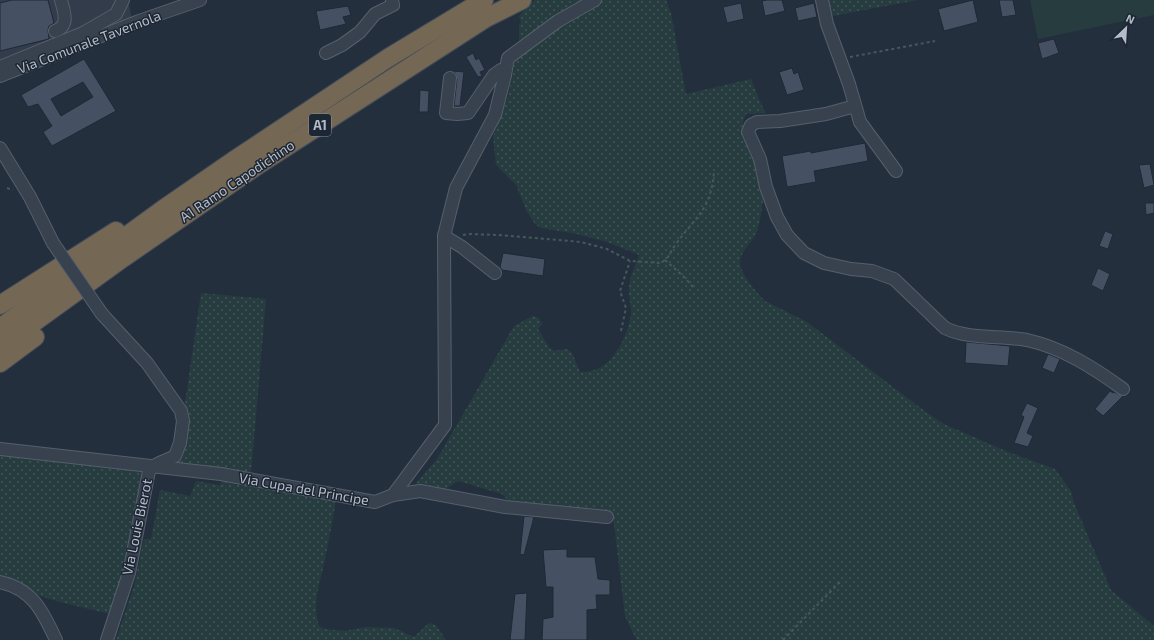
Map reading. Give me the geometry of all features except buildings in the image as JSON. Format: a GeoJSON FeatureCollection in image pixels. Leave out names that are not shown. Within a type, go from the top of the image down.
{"type":"FeatureCollection","features":[{"type":"Feature","properties":{"kind":"highway","name":"A1 Ramo Capodichino"},"geometry":{"type":"LineString","coordinates":[[0,328],[162,210],[236,159],[388,58],[484,0]]}},
{"type":"Feature","properties":{"kind":"highway","name":"A1 Ramo Capodichino"},"geometry":{"type":"LineString","coordinates":[[0,347],[123,258],[258,166],[433,51],[486,18],[522,0]]}},
{"type":"Feature","properties":{"kind":"highway"},"geometry":{"type":"LineString","coordinates":[[0,305],[126,224],[162,210]]}},
{"type":"Feature","properties":{"kind":"highway"},"geometry":{"type":"LineString","coordinates":[[0,363],[36,336],[100,283],[123,258]]}},
{"type":"Feature","properties":{"kind":"street"},"geometry":{"type":"LineString","coordinates":[[56,31],[61,29],[64,23],[65,14],[61,0]]}},
{"type":"Feature","properties":{"kind":"street"},"geometry":{"type":"LineString","coordinates":[[0,67],[83,33],[116,14],[123,0]]}},
{"type":"Feature","properties":{"kind":"street","name":"Via Comunale Tavernola"},"geometry":{"type":"LineString","coordinates":[[0,76],[139,21],[200,0]]}},
{"type":"Feature","properties":{"kind":"street"},"geometry":{"type":"LineString","coordinates":[[326,53],[342,45],[360,32],[375,14],[393,5],[392,0]]}},
{"type":"Feature","properties":{"kind":"street"},"geometry":{"type":"LineString","coordinates":[[393,496],[445,425],[444,236],[456,188],[494,115],[503,72],[508,58],[558,21],[595,0]]}},
{"type":"Feature","properties":{"kind":"street"},"geometry":{"type":"LineString","coordinates":[[822,0],[828,24],[849,84],[860,122],[896,171]]}},
{"type":"Feature","properties":{"kind":"street"},"geometry":{"type":"LineString","coordinates":[[450,78],[446,113],[468,113],[494,75],[503,72]]}},
{"type":"Feature","properties":{"kind":"street"},"geometry":{"type":"LineString","coordinates":[[855,106],[826,114],[780,121],[757,122],[749,128],[749,135],[760,159],[766,186],[777,217],[787,235],[804,253],[824,263],[851,269],[872,271],[894,279],[945,328],[954,332],[970,335],[1011,337],[1029,340],[1083,362],[1123,389]]}},
{"type":"Feature","properties":{"kind":"street","name":"Via Louis Bierot"},"geometry":{"type":"LineString","coordinates":[[0,148],[30,197],[53,243],[102,314],[147,363],[181,411],[183,421],[180,443],[175,456],[152,466],[149,470],[129,573],[107,640]]}},
{"type":"Feature","properties":{"kind":"street"},"geometry":{"type":"LineString","coordinates":[[444,236],[462,247],[495,273]]}},
{"type":"Feature","properties":{"kind":"street","name":"Via Cupa del Principe"},"geometry":{"type":"LineString","coordinates":[[0,448],[221,474],[375,502],[393,496],[420,491],[505,507],[607,517]]}},
{"type":"Feature","properties":{"kind":"street"},"geometry":{"type":"LineString","coordinates":[[0,582],[8,584],[27,594],[44,614],[56,640]]}},
{"type":"Feature","properties":{"kind":"path"},"geometry":{"type":"LineString","coordinates":[[840,57],[886,51],[935,40]]}},
{"type":"Feature","properties":{"kind":"path"},"geometry":{"type":"LineString","coordinates":[[444,236],[470,234],[581,242],[607,248],[630,260],[661,263],[669,258],[675,245],[707,204],[713,187],[714,172]]}},
{"type":"Feature","properties":{"kind":"path"},"geometry":{"type":"LineString","coordinates":[[621,331],[626,308],[620,291],[630,260]]}},
{"type":"Feature","properties":{"kind":"path"},"geometry":{"type":"LineString","coordinates":[[665,260],[693,287]]}},
{"type":"Feature","properties":{"kind":"path"},"geometry":{"type":"LineString","coordinates":[[783,640],[841,581]]}},
{"type":"Feature","properties":{"kind":"shaded area"},"geometry":{"type":"Polygon","coordinates":[[[0,0],[128,0],[132,19],[0,73],[0,0]]]}},
{"type":"Feature","properties":{"kind":"green space"},"geometry":{"type":"Polygon","coordinates":[[[534,0],[666,0],[671,13],[686,94],[751,79],[766,113],[746,114],[743,121],[743,134],[758,168],[763,195],[760,221],[757,231],[740,259],[743,272],[750,283],[765,301],[807,322],[944,424],[1008,452],[1055,469],[1071,491],[1074,503],[1111,590],[1154,626],[1154,640],[637,640],[625,616],[614,524],[609,513],[521,514],[502,494],[458,481],[431,499],[414,497],[417,482],[437,459],[514,326],[533,316],[539,318],[542,324],[538,329],[549,347],[554,351],[567,349],[572,353],[580,372],[583,372],[599,368],[612,358],[621,344],[630,322],[631,312],[629,284],[639,255],[607,242],[577,234],[541,228],[535,224],[527,212],[516,185],[496,165],[493,137],[508,96],[519,41],[519,24],[521,23],[519,16],[534,0]]]}},
{"type":"Feature","properties":{"kind":"green space"},"geometry":{"type":"Polygon","coordinates":[[[828,0],[918,0],[832,16],[828,0]]]}},
{"type":"Feature","properties":{"kind":"green space"},"geometry":{"type":"Polygon","coordinates":[[[1030,0],[1154,0],[1154,15],[1038,39],[1030,0]]]}},
{"type":"Feature","properties":{"kind":"green space"},"geometry":{"type":"Polygon","coordinates":[[[201,293],[266,299],[251,474],[182,466],[179,463],[184,446],[184,410],[201,293]]]}},
{"type":"Feature","properties":{"kind":"green space"},"geometry":{"type":"Polygon","coordinates":[[[0,451],[143,468],[123,569],[110,614],[37,595],[23,589],[7,579],[0,577],[0,451]]]}},
{"type":"Feature","properties":{"kind":"green space"},"geometry":{"type":"Polygon","coordinates":[[[222,478],[336,500],[318,592],[316,608],[319,626],[325,629],[345,631],[366,627],[394,628],[414,637],[429,623],[436,625],[446,640],[116,640],[134,586],[144,539],[151,539],[160,490],[190,496],[196,481],[220,485],[222,478]]]}}]}
